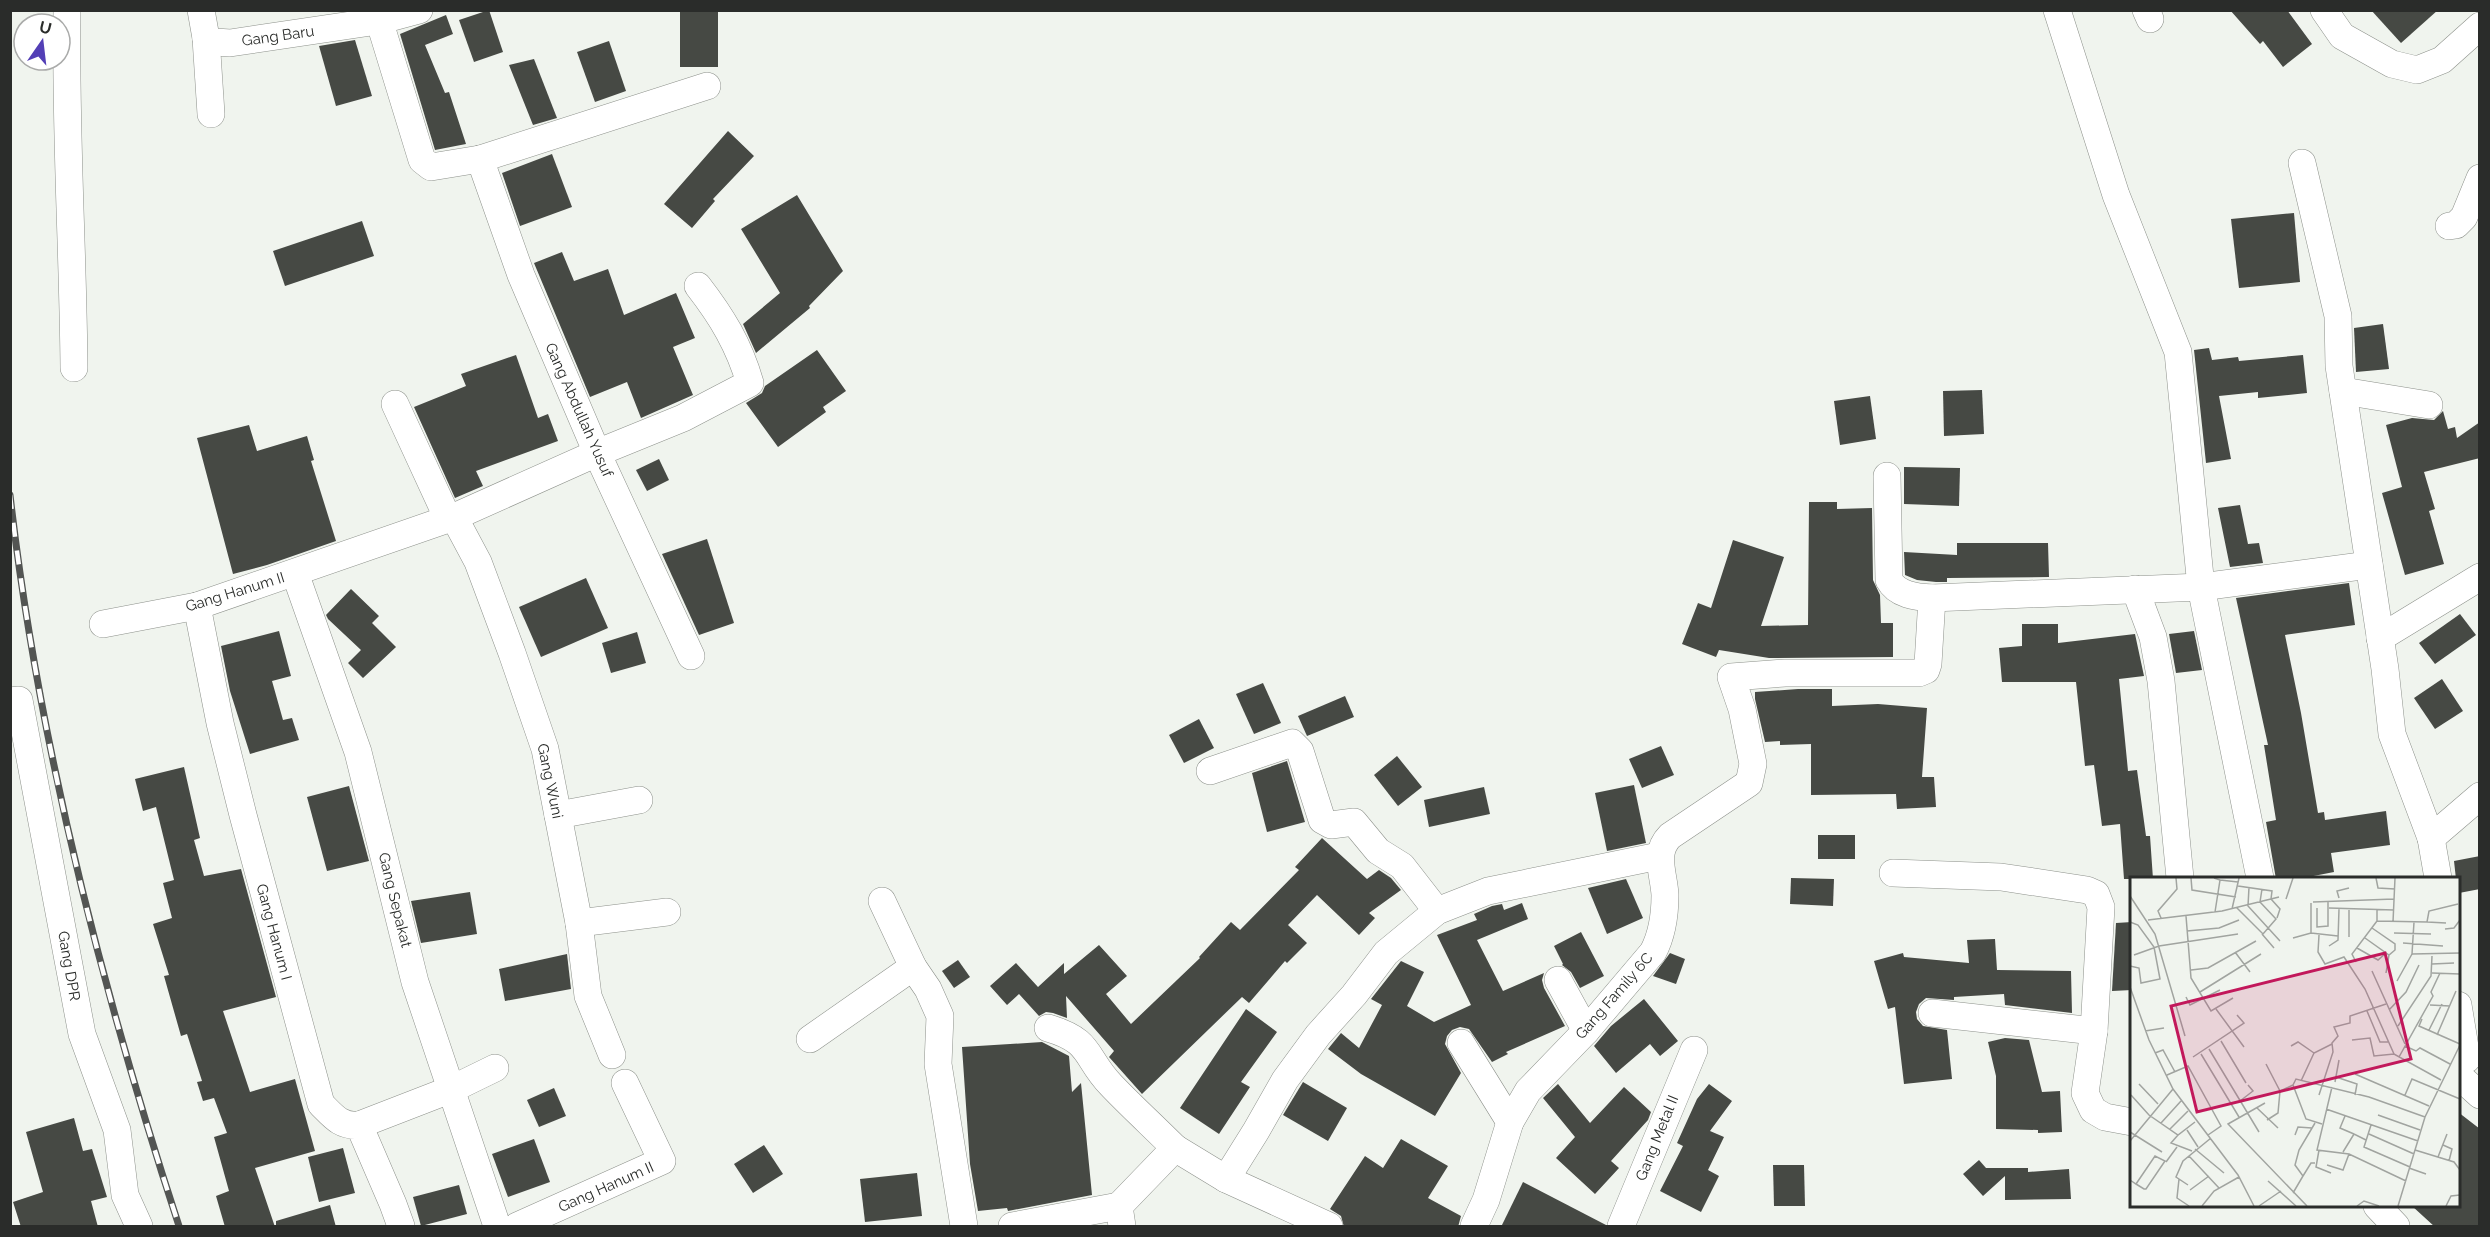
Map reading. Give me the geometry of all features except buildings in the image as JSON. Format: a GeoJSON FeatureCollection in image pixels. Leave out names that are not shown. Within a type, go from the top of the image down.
{"type":"FeatureCollection","features":[{"type":"Feature","properties":{"kind":"street"},"geometry":{"type":"LineString","coordinates":[[67,10],[66,91],[74,368]]}},
{"type":"Feature","properties":{"kind":"street"},"geometry":{"type":"LineString","coordinates":[[201,10],[206,38],[211,114]]}},
{"type":"Feature","properties":{"kind":"street","name":"Gang Baru"},"geometry":{"type":"LineString","coordinates":[[206,38],[216,42],[230,43],[419,10]]}},
{"type":"Feature","properties":{"kind":"street"},"geometry":{"type":"LineString","coordinates":[[2057,10],[2116,195],[2178,352],[2201,587],[2260,877]]}},
{"type":"Feature","properties":{"kind":"street"},"geometry":{"type":"LineString","coordinates":[[2324,10],[2342,36],[2392,64],[2417,70],[2442,60],[2480,26]]}},
{"type":"Feature","properties":{"kind":"street"},"geometry":{"type":"LineString","coordinates":[[377,16],[424,163],[431,168],[480,159],[707,86]]}},
{"type":"Feature","properties":{"kind":"street","name":"Gang Abdullah Yusuf"},"geometry":{"type":"LineString","coordinates":[[480,159],[520,275],[597,453],[691,656]]}},
{"type":"Feature","properties":{"kind":"street"},"geometry":{"type":"LineString","coordinates":[[2302,163],[2338,315],[2339,366],[2380,638],[2392,734],[2431,838],[2438,877]]}},
{"type":"Feature","properties":{"kind":"street"},"geometry":{"type":"LineString","coordinates":[[2450,226],[2457,225],[2463,217],[2480,178]]}},
{"type":"Feature","properties":{"kind":"street","name":"Gang Hanum II"},"geometry":{"type":"LineString","coordinates":[[103,624],[197,606],[451,518],[597,453],[683,418],[750,383],[744,364],[721,316],[698,286]]}},
{"type":"Feature","properties":{"kind":"street"},"geometry":{"type":"LineString","coordinates":[[2343,391],[2429,405]]}},
{"type":"Feature","properties":{"kind":"street","name":"Gang Wuni"},"geometry":{"type":"LineString","coordinates":[[395,404],[451,518],[478,562],[545,749],[579,923],[588,996],[612,1055]]}},
{"type":"Feature","properties":{"kind":"street"},"geometry":{"type":"LineString","coordinates":[[1887,476],[1889,580],[1893,588],[1918,597],[2201,587],[2369,565]]}},
{"type":"Feature","properties":{"kind":"street","name":"Gang Sepakat"},"geometry":{"type":"LineString","coordinates":[[295,573],[358,752],[415,982],[497,1227]]}},
{"type":"Feature","properties":{"kind":"street"},"geometry":{"type":"LineString","coordinates":[[2380,638],[2480,577]]}},
{"type":"Feature","properties":{"kind":"street"},"geometry":{"type":"LineString","coordinates":[[2135,589],[2153,637],[2161,681],[2180,877]]}},
{"type":"Feature","properties":{"kind":"street"},"geometry":{"type":"LineString","coordinates":[[1226,1179],[1285,1080],[1318,1035],[1354,995],[1386,953],[1437,911],[1488,891],[1659,856],[1664,842],[1670,836],[1749,783],[1753,764],[1742,709],[1731,677],[1785,673],[1919,674],[1926,670],[1928,664],[1932,598]]}},
{"type":"Feature","properties":{"kind":"street","name":"Gang Hanum I"},"geometry":{"type":"LineString","coordinates":[[197,606],[220,723],[321,1104],[335,1119],[347,1126],[359,1125]]}},
{"type":"Feature","properties":{"kind":"street","name":"Gang DPR"},"geometry":{"type":"LineString","coordinates":[[15,701],[82,1034],[117,1130],[125,1195],[139,1227]]}},
{"type":"Feature","properties":{"kind":"street"},"geometry":{"type":"LineString","coordinates":[[1210,771],[1292,743],[1300,751],[1322,820],[1331,825],[1354,822],[1378,850],[1402,866],[1437,911]]}},
{"type":"Feature","properties":{"kind":"street"},"geometry":{"type":"LineString","coordinates":[[2431,838],[2480,796]]}},
{"type":"Feature","properties":{"kind":"street"},"geometry":{"type":"LineString","coordinates":[[558,815],[639,800]]}},
{"type":"Feature","properties":{"kind":"street","name":"Gang Family 6C"},"geometry":{"type":"LineString","coordinates":[[1474,1227],[1486,1200],[1510,1122],[1528,1091],[1586,1031],[1653,952],[1661,936],[1665,896],[1659,856]]}},
{"type":"Feature","properties":{"kind":"street"},"geometry":{"type":"LineString","coordinates":[[1893,873],[2001,877],[2087,890],[2096,894],[2102,907],[2094,1031],[2085,1093],[2093,1110],[2105,1117],[2130,1122]]}},
{"type":"Feature","properties":{"kind":"street"},"geometry":{"type":"LineString","coordinates":[[882,901],[913,967],[928,989],[940,1016],[938,1064],[964,1227]]}},
{"type":"Feature","properties":{"kind":"street"},"geometry":{"type":"LineString","coordinates":[[579,923],[668,912]]}},
{"type":"Feature","properties":{"kind":"street"},"geometry":{"type":"LineString","coordinates":[[810,1039],[913,967]]}},
{"type":"Feature","properties":{"kind":"street"},"geometry":{"type":"LineString","coordinates":[[1558,980],[1586,1031]]}},
{"type":"Feature","properties":{"kind":"street"},"geometry":{"type":"LineString","coordinates":[[1932,1013],[2094,1031]]}},
{"type":"Feature","properties":{"kind":"street"},"geometry":{"type":"LineString","coordinates":[[2460,1017],[2469,1071]]}},
{"type":"Feature","properties":{"kind":"street"},"geometry":{"type":"LineString","coordinates":[[1048,1028],[1074,1038],[1083,1045],[1109,1083],[1175,1148],[1226,1179],[1329,1227]]}},
{"type":"Feature","properties":{"kind":"street"},"geometry":{"type":"LineString","coordinates":[[1461,1043],[1510,1122]]}},
{"type":"Feature","properties":{"kind":"street","name":"Gang Metal II"},"geometry":{"type":"LineString","coordinates":[[1621,1227],[1694,1050]]}},
{"type":"Feature","properties":{"kind":"street"},"geometry":{"type":"LineString","coordinates":[[401,1227],[359,1125],[452,1089],[495,1068]]}},
{"type":"Feature","properties":{"kind":"street","name":"Gang Hanum II"},"geometry":{"type":"LineString","coordinates":[[517,1227],[662,1161],[625,1083]]}},
{"type":"Feature","properties":{"kind":"street"},"geometry":{"type":"LineString","coordinates":[[1012,1227],[1121,1216],[1175,1148]]}},
{"type":"Feature","properties":{"kind":"street"},"geometry":{"type":"LineString","coordinates":[[2378,1207],[2396,1227]]}},
{"type":"Feature","properties":{"kind":"railway"},"geometry":{"type":"LineString","coordinates":[[10,495],[37,680],[76,865],[124,1047],[179,1226]]}}]}
